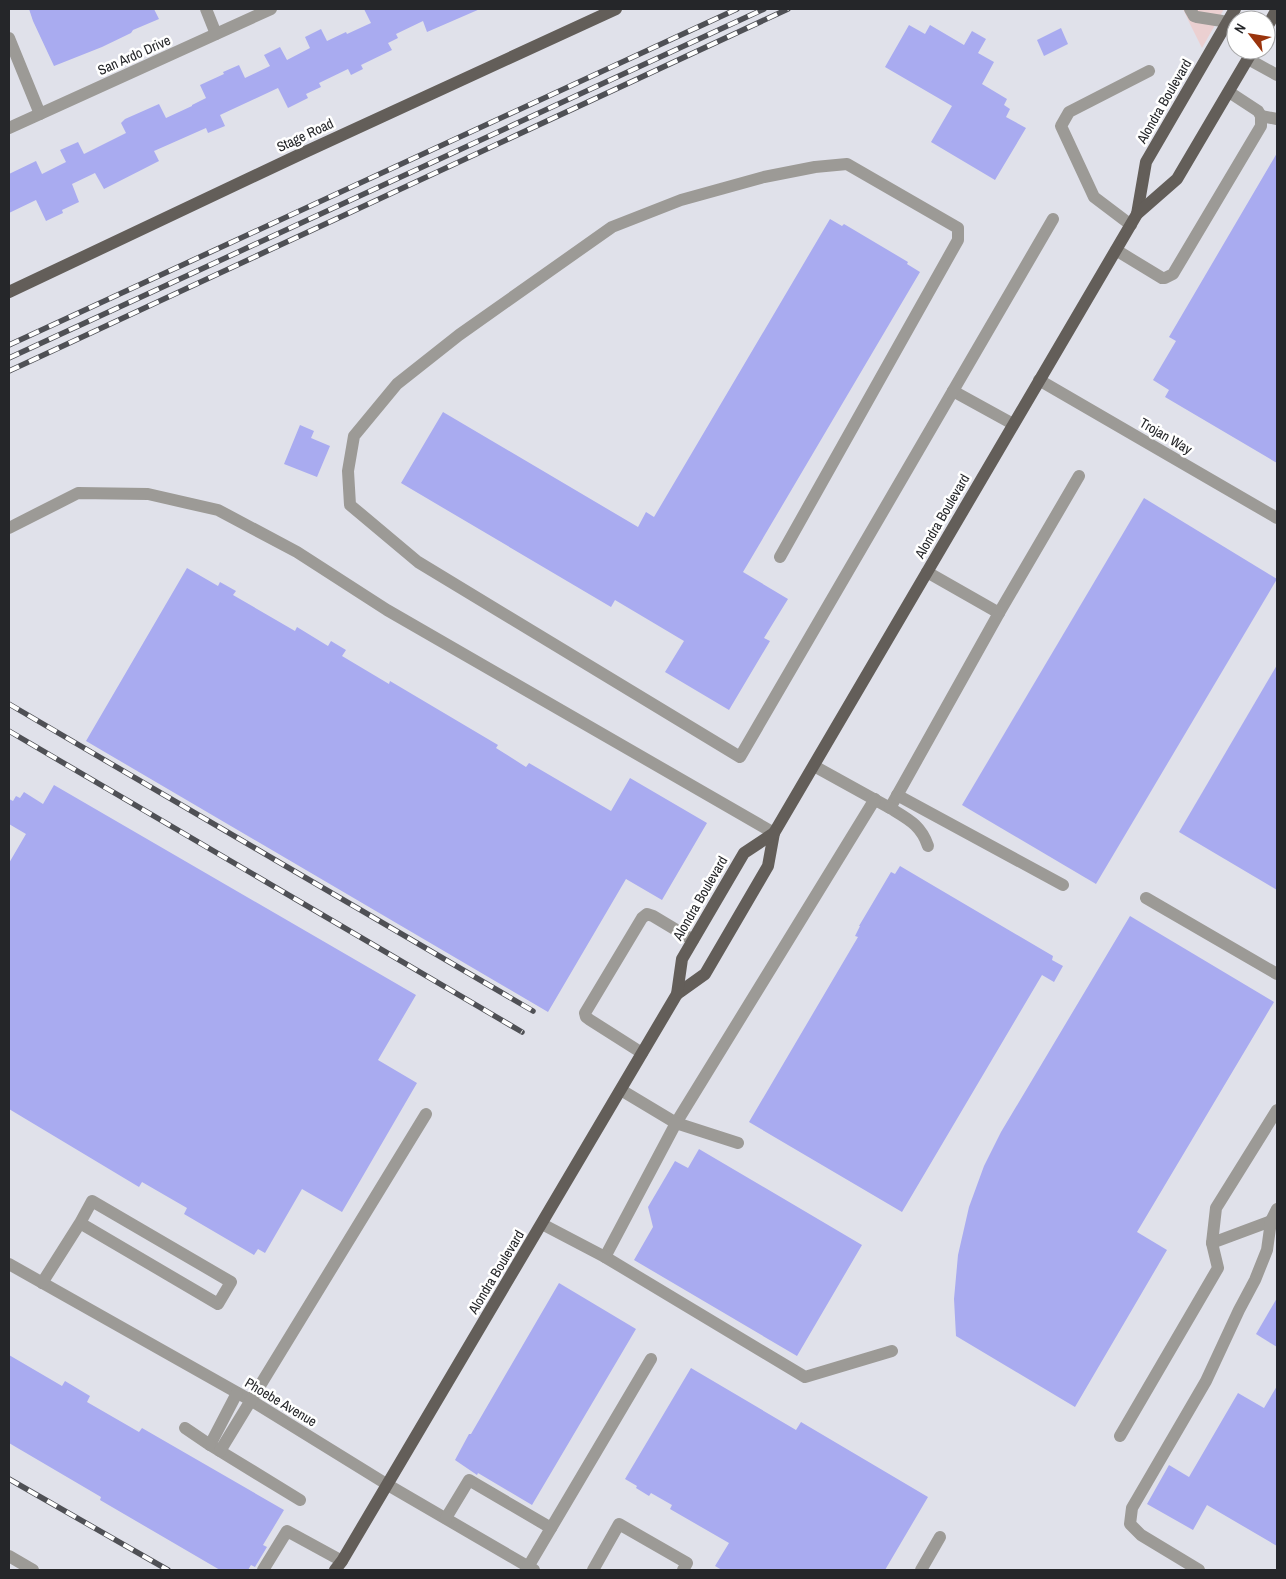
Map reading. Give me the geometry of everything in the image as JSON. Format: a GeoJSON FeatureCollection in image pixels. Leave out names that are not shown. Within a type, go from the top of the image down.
{"type":"FeatureCollection","features":[{"type":"Feature","properties":{"kind":"main road","name":"Stage Road"},"geometry":{"type":"LineString","coordinates":[[9,292],[303,153],[616,9]]}},
{"type":"Feature","properties":{"kind":"main road","name":"Alondra Boulevard"},"geometry":{"type":"LineString","coordinates":[[1134,219],[1146,162],[1224,24],[1235,9]]}},
{"type":"Feature","properties":{"kind":"main road","name":"Alondra Boulevard"},"geometry":{"type":"LineString","coordinates":[[677,994],[705,974],[768,866],[774,833],[1134,219],[1177,179],[1247,60]]}},
{"type":"Feature","properties":{"kind":"main road","name":"Alondra Boulevard"},"geometry":{"type":"LineString","coordinates":[[339,1566],[677,994],[682,959],[744,853],[774,833]]}},
{"type":"Feature","properties":{"kind":"street"},"geometry":{"type":"LineString","coordinates":[[206,9],[216,34]]}},
{"type":"Feature","properties":{"kind":"street","name":"San Ardo Drive"},"geometry":{"type":"LineString","coordinates":[[9,128],[271,9]]}},
{"type":"Feature","properties":{"kind":"street"},"geometry":{"type":"LineString","coordinates":[[1190,9],[1194,16],[1224,24]]}},
{"type":"Feature","properties":{"kind":"street"},"geometry":{"type":"LineString","coordinates":[[1217,9],[1224,24]]}},
{"type":"Feature","properties":{"kind":"street"},"geometry":{"type":"LineString","coordinates":[[9,38],[40,114]]}},
{"type":"Feature","properties":{"kind":"street"},"geometry":{"type":"LineString","coordinates":[[1258,60],[1277,75]]}},
{"type":"Feature","properties":{"kind":"street"},"geometry":{"type":"LineString","coordinates":[[1134,219],[1094,197],[1061,126],[1069,112],[1149,71]]}},
{"type":"Feature","properties":{"kind":"street"},"geometry":{"type":"LineString","coordinates":[[1228,92],[1253,106],[1261,116],[1277,119]]}},
{"type":"Feature","properties":{"kind":"street"},"geometry":{"type":"LineString","coordinates":[[1116,250],[1162,278],[1173,274],[1260,126],[1261,116]]}},
{"type":"Feature","properties":{"kind":"street"},"geometry":{"type":"LineString","coordinates":[[780,557],[958,240],[958,228],[847,164],[815,167],[764,177],[681,200],[612,227],[458,335],[397,384],[354,436],[348,471],[350,505],[418,562],[740,757],[1053,219]]}},
{"type":"Feature","properties":{"kind":"street","name":"Trojan Way"},"geometry":{"type":"LineString","coordinates":[[1039,380],[1277,518]]}},
{"type":"Feature","properties":{"kind":"street"},"geometry":{"type":"LineString","coordinates":[[953,391],[1013,424]]}},
{"type":"Feature","properties":{"kind":"street"},"geometry":{"type":"LineString","coordinates":[[890,808],[998,613],[1079,476]]}},
{"type":"Feature","properties":{"kind":"street"},"geometry":{"type":"LineString","coordinates":[[9,528],[78,494],[148,494],[218,510],[297,552],[387,610],[774,833]]}},
{"type":"Feature","properties":{"kind":"street"},"geometry":{"type":"LineString","coordinates":[[926,572],[998,613]]}},
{"type":"Feature","properties":{"kind":"street"},"geometry":{"type":"LineString","coordinates":[[814,766],[890,808],[914,824],[924,834],[928,846]]}},
{"type":"Feature","properties":{"kind":"street"},"geometry":{"type":"LineString","coordinates":[[897,795],[1063,885]]}},
{"type":"Feature","properties":{"kind":"street"},"geometry":{"type":"LineString","coordinates":[[605,1257],[676,1123],[875,800]]}},
{"type":"Feature","properties":{"kind":"street"},"geometry":{"type":"LineString","coordinates":[[1146,898],[1277,974]]}},
{"type":"Feature","properties":{"kind":"street"},"geometry":{"type":"LineString","coordinates":[[642,1053],[586,1018],[586,1014],[642,918],[648,914],[653,916],[693,940]]}},
{"type":"Feature","properties":{"kind":"street"},"geometry":{"type":"LineString","coordinates":[[621,1090],[676,1123],[738,1143]]}},
{"type":"Feature","properties":{"kind":"street"},"geometry":{"type":"LineString","coordinates":[[1120,1436],[1218,1268],[1212,1243],[1216,1208],[1277,1110]]}},
{"type":"Feature","properties":{"kind":"street"},"geometry":{"type":"LineString","coordinates":[[215,1448],[252,1401],[426,1114]]}},
{"type":"Feature","properties":{"kind":"street"},"geometry":{"type":"LineString","coordinates":[[42,1283],[92,1201],[231,1282],[218,1304],[80,1222]]}},
{"type":"Feature","properties":{"kind":"street"},"geometry":{"type":"LineString","coordinates":[[1212,1243],[1274,1215]]}},
{"type":"Feature","properties":{"kind":"street"},"geometry":{"type":"LineString","coordinates":[[1199,1570],[1141,1535],[1130,1524],[1132,1508],[1206,1381],[1239,1310],[1256,1280],[1267,1250],[1274,1215]]}},
{"type":"Feature","properties":{"kind":"street"},"geometry":{"type":"LineString","coordinates":[[542,1224],[605,1257],[805,1377],[892,1351]]}},
{"type":"Feature","properties":{"kind":"street","name":"Phoebe Avenue"},"geometry":{"type":"LineString","coordinates":[[9,1264],[252,1401],[388,1485],[531,1568]]}},
{"type":"Feature","properties":{"kind":"street"},"geometry":{"type":"LineString","coordinates":[[531,1568],[551,1528],[651,1359]]}},
{"type":"Feature","properties":{"kind":"street"},"geometry":{"type":"LineString","coordinates":[[215,1448],[238,1393]]}},
{"type":"Feature","properties":{"kind":"street"},"geometry":{"type":"LineString","coordinates":[[185,1428],[300,1500]]}},
{"type":"Feature","properties":{"kind":"street"},"geometry":{"type":"LineString","coordinates":[[446,1518],[469,1480],[551,1528]]}},
{"type":"Feature","properties":{"kind":"street"},"geometry":{"type":"LineString","coordinates":[[593,1570],[619,1524],[687,1563],[683,1570]]}},
{"type":"Feature","properties":{"kind":"street"},"geometry":{"type":"LineString","coordinates":[[263,1570],[287,1531],[339,1566]]}},
{"type":"Feature","properties":{"kind":"street"},"geometry":{"type":"LineString","coordinates":[[921,1570],[940,1537]]}},
{"type":"Feature","properties":{"kind":"street"},"geometry":{"type":"LineString","coordinates":[[9,1556],[33,1570]]}},
{"type":"Feature","properties":{"kind":"shaded area"},"geometry":{"type":"Polygon","coordinates":[[[1183,9],[1224,9],[1202,48],[1191,26],[1183,9]]]}},
{"type":"Feature","properties":{"kind":"building"},"geometry":{"type":"Polygon","coordinates":[[[29,9],[154,9],[159,19],[133,30],[131,33],[102,47],[54,66],[29,9]]]}},
{"type":"Feature","properties":{"kind":"building"},"geometry":{"type":"Polygon","coordinates":[[[364,9],[480,9],[427,32],[423,21],[396,34],[398,38],[388,43],[392,50],[361,65],[363,69],[351,75],[348,69],[319,83],[321,87],[306,94],[308,98],[288,108],[278,88],[220,115],[225,126],[208,133],[206,128],[154,151],[159,161],[104,189],[95,173],[72,184],[79,202],[62,210],[63,213],[46,221],[36,200],[9,213],[9,174],[36,161],[42,174],[66,162],[60,150],[78,142],[84,154],[126,133],[121,123],[125,119],[159,104],[166,118],[192,106],[206,98],[200,85],[239,65],[245,78],[270,66],[264,55],[280,47],[287,60],[310,48],[305,37],[321,29],[327,41],[371,23],[364,9]]]}},
{"type":"Feature","properties":{"kind":"building"},"geometry":{"type":"Polygon","coordinates":[[[909,25],[925,34],[930,25],[964,45],[972,31],[986,39],[978,53],[994,62],[982,84],[1007,99],[1004,105],[1010,109],[1006,117],[1026,128],[995,180],[931,142],[952,106],[885,67],[909,25]]]}},
{"type":"Feature","properties":{"kind":"building"},"geometry":{"type":"Polygon","coordinates":[[[1061,28],[1068,44],[1044,56],[1037,40],[1061,28]]]}},
{"type":"Feature","properties":{"kind":"building"},"geometry":{"type":"Polygon","coordinates":[[[1277,153],[1277,463],[1165,397],[1169,390],[1153,380],[1176,341],[1169,337],[1277,153]]]}},
{"type":"Feature","properties":{"kind":"building"},"geometry":{"type":"Polygon","coordinates":[[[830,219],[842,226],[844,224],[908,262],[907,264],[920,272],[743,572],[788,599],[764,638],[770,641],[729,710],[665,672],[684,641],[615,600],[611,607],[401,483],[443,412],[638,527],[646,512],[654,517],[830,219]]]}},
{"type":"Feature","properties":{"kind":"building"},"geometry":{"type":"Polygon","coordinates":[[[300,425],[314,431],[311,438],[330,446],[317,477],[284,464],[300,425]]]}},
{"type":"Feature","properties":{"kind":"building"},"geometry":{"type":"Polygon","coordinates":[[[1144,498],[1277,579],[1096,884],[962,805],[1144,498]]]}},
{"type":"Feature","properties":{"kind":"building"},"geometry":{"type":"Polygon","coordinates":[[[187,568],[218,586],[220,582],[236,591],[233,595],[295,631],[297,627],[328,646],[331,641],[346,650],[342,656],[389,684],[390,681],[498,745],[496,748],[526,767],[529,763],[611,811],[630,778],[707,823],[662,900],[626,879],[548,1012],[86,741],[187,568]]]}},
{"type":"Feature","properties":{"kind":"building"},"geometry":{"type":"Polygon","coordinates":[[[1277,665],[1277,890],[1179,832],[1277,665]]]}},
{"type":"Feature","properties":{"kind":"building"},"geometry":{"type":"Polygon","coordinates":[[[54,785],[416,995],[378,1060],[417,1083],[342,1212],[302,1189],[265,1253],[258,1249],[254,1255],[184,1214],[187,1208],[142,1182],[139,1187],[9,1109],[9,863],[26,834],[9,824],[9,799],[13,801],[16,796],[20,798],[24,792],[43,804],[54,785]]]}},
{"type":"Feature","properties":{"kind":"building"},"geometry":{"type":"Polygon","coordinates":[[[900,866],[1053,956],[1052,960],[1063,966],[1054,982],[1042,975],[902,1212],[749,1122],[858,937],[855,936],[859,926],[891,872],[895,874],[900,866]]]}},
{"type":"Feature","properties":{"kind":"building"},"geometry":{"type":"Polygon","coordinates":[[[1130,916],[1274,1002],[1137,1232],[1167,1250],[1075,1407],[956,1336],[954,1299],[958,1255],[969,1207],[984,1166],[1001,1132],[1130,916]]]}},
{"type":"Feature","properties":{"kind":"building"},"geometry":{"type":"Polygon","coordinates":[[[699,1149],[862,1245],[797,1356],[634,1260],[653,1227],[648,1207],[675,1161],[688,1168],[699,1149]]]}},
{"type":"Feature","properties":{"kind":"building"},"geometry":{"type":"Polygon","coordinates":[[[559,1283],[636,1329],[532,1505],[478,1473],[477,1475],[455,1460],[559,1283]]]}},
{"type":"Feature","properties":{"kind":"building"},"geometry":{"type":"Polygon","coordinates":[[[1277,1298],[1277,1347],[1256,1334],[1277,1298]]]}},
{"type":"Feature","properties":{"kind":"building"},"geometry":{"type":"Polygon","coordinates":[[[9,1355],[62,1386],[65,1381],[90,1396],[87,1402],[139,1432],[142,1428],[284,1510],[263,1545],[267,1547],[255,1567],[251,1565],[248,1570],[220,1570],[100,1500],[101,1497],[9,1443],[9,1355]]]}},
{"type":"Feature","properties":{"kind":"building"},"geometry":{"type":"Polygon","coordinates":[[[691,1368],[796,1430],[801,1422],[928,1497],[885,1570],[722,1570],[715,1566],[729,1543],[670,1509],[672,1505],[651,1493],[649,1496],[625,1479],[691,1368]]]}},
{"type":"Feature","properties":{"kind":"building"},"geometry":{"type":"Polygon","coordinates":[[[1277,1386],[1277,1546],[1207,1505],[1193,1530],[1147,1504],[1169,1465],[1189,1477],[1238,1393],[1264,1408],[1277,1386]]]}},
{"type":"Feature","properties":{"kind":"railway"},"geometry":{"type":"LineString","coordinates":[[9,345],[737,9]]}},
{"type":"Feature","properties":{"kind":"railway"},"geometry":{"type":"LineString","coordinates":[[9,358],[764,9]]}},
{"type":"Feature","properties":{"kind":"railway"},"geometry":{"type":"LineString","coordinates":[[9,371],[788,9]]}},
{"type":"Feature","properties":{"kind":"railway"},"geometry":{"type":"LineString","coordinates":[[9,704],[533,1011]]}},
{"type":"Feature","properties":{"kind":"railway"},"geometry":{"type":"LineString","coordinates":[[9,731],[522,1032]]}},
{"type":"Feature","properties":{"kind":"railway"},"geometry":{"type":"LineString","coordinates":[[9,1479],[168,1570]]}}]}
